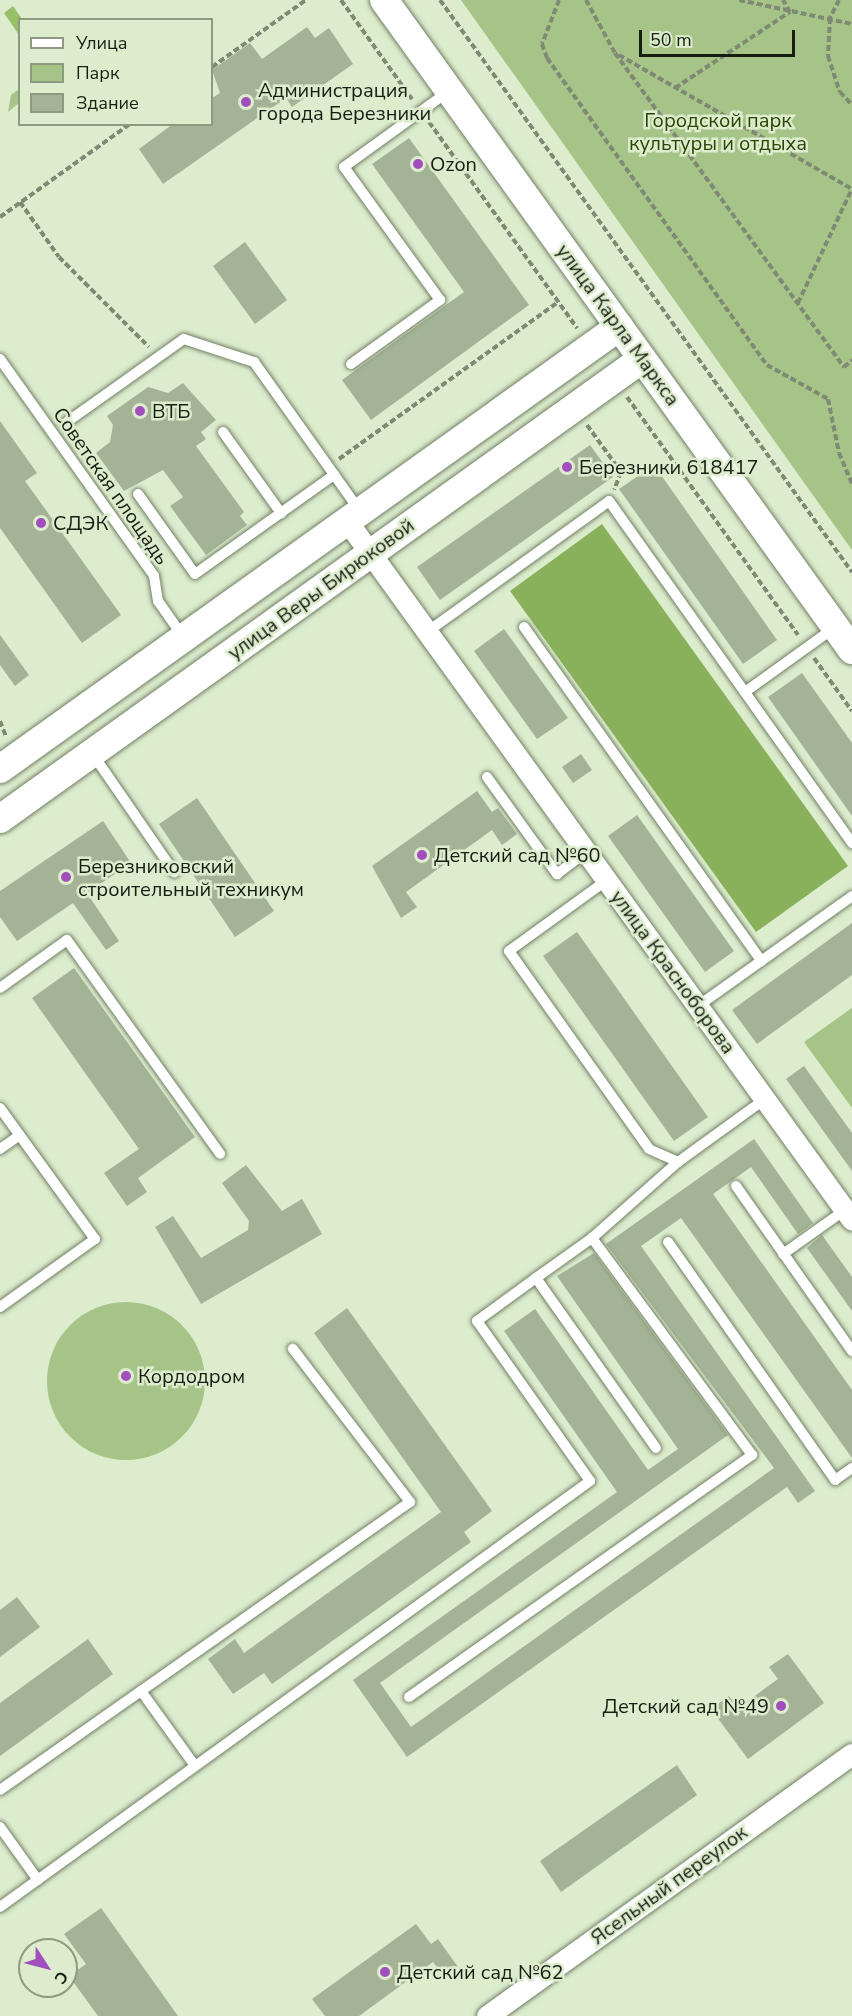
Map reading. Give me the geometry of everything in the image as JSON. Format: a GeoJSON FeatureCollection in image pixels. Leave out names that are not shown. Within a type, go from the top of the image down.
{"type":"FeatureCollection","features":[{"type":"Feature","properties":{"kind":"street","name":"улица Карла Маркса"},"geometry":{"type":"LineString","coordinates":[[384,0],[852,650]]}},
{"type":"Feature","properties":{"kind":"street","name":"улица Веры Бирюковой"},"geometry":{"type":"LineString","coordinates":[[0,770],[619,327]]}},
{"type":"Feature","properties":{"kind":"street","name":"улица Веры Бирюковой"},"geometry":{"type":"LineString","coordinates":[[5,805],[92,753],[642,359]]}},
{"type":"Feature","properties":{"kind":"street","name":"улица Красноборова"},"geometry":{"type":"LineString","coordinates":[[354,516],[371,553],[849,1215]]}},
{"type":"Feature","properties":{"kind":"street","name":"Ясельный переулок"},"geometry":{"type":"LineString","coordinates":[[487,2016],[852,1754]]}},
{"type":"Feature","properties":{"kind":"lane"},"geometry":{"type":"LineString","coordinates":[[351,364],[440,300],[344,167],[449,91]]}},
{"type":"Feature","properties":{"kind":"lane","name":"Советская площадь"},"geometry":{"type":"LineString","coordinates":[[67,422],[184,339],[254,362],[331,471],[354,516]]}},
{"type":"Feature","properties":{"kind":"lane","name":"Советская площадь"},"geometry":{"type":"LineString","coordinates":[[0,359],[154,576],[158,601],[184,638]]}},
{"type":"Feature","properties":{"kind":"lane"},"geometry":{"type":"LineString","coordinates":[[224,432],[281,513]]}},
{"type":"Feature","properties":{"kind":"lane"},"geometry":{"type":"LineString","coordinates":[[138,494],[195,574],[281,513],[331,471]]}},
{"type":"Feature","properties":{"kind":"lane"},"geometry":{"type":"LineString","coordinates":[[427,632],[609,501],[852,843]]}},
{"type":"Feature","properties":{"kind":"lane"},"geometry":{"type":"LineString","coordinates":[[524,627],[761,961]]}},
{"type":"Feature","properties":{"kind":"lane"},"geometry":{"type":"LineString","coordinates":[[745,692],[835,627]]}},
{"type":"Feature","properties":{"kind":"lane"},"geometry":{"type":"LineString","coordinates":[[92,753],[174,872]]}},
{"type":"Feature","properties":{"kind":"lane"},"geometry":{"type":"LineString","coordinates":[[487,777],[557,874],[586,852]]}},
{"type":"Feature","properties":{"kind":"lane"},"geometry":{"type":"LineString","coordinates":[[607,880],[509,951],[649,1149],[678,1162]]}},
{"type":"Feature","properties":{"kind":"lane"},"geometry":{"type":"LineString","coordinates":[[698,1006],[852,896]]}},
{"type":"Feature","properties":{"kind":"lane"},"geometry":{"type":"LineString","coordinates":[[0,988],[67,940],[220,1154]]}},
{"type":"Feature","properties":{"kind":"lane"},"geometry":{"type":"LineString","coordinates":[[0,1907],[590,1481],[477,1321],[592,1238],[678,1162],[765,1098]]}},
{"type":"Feature","properties":{"kind":"lane"},"geometry":{"type":"LineString","coordinates":[[0,1107],[95,1239],[0,1307]]}},
{"type":"Feature","properties":{"kind":"lane"},"geometry":{"type":"LineString","coordinates":[[0,1149],[20,1135]]}},
{"type":"Feature","properties":{"kind":"lane"},"geometry":{"type":"LineString","coordinates":[[736,1186],[852,1351]]}},
{"type":"Feature","properties":{"kind":"lane"},"geometry":{"type":"LineString","coordinates":[[783,1254],[849,1215]]}},
{"type":"Feature","properties":{"kind":"lane"},"geometry":{"type":"LineString","coordinates":[[409,1697],[752,1455],[592,1238]]}},
{"type":"Feature","properties":{"kind":"lane"},"geometry":{"type":"LineString","coordinates":[[668,1242],[835,1480],[852,1468]]}},
{"type":"Feature","properties":{"kind":"lane"},"geometry":{"type":"LineString","coordinates":[[536,1278],[656,1448]]}},
{"type":"Feature","properties":{"kind":"lane"},"geometry":{"type":"LineString","coordinates":[[0,1790],[410,1502],[293,1349]]}},
{"type":"Feature","properties":{"kind":"lane"},"geometry":{"type":"LineString","coordinates":[[141,1691],[195,1766]]}},
{"type":"Feature","properties":{"kind":"lane"},"geometry":{"type":"LineString","coordinates":[[0,1827],[38,1880]]}},
{"type":"Feature","properties":{"kind":"path"},"geometry":{"type":"LineString","coordinates":[[213,66],[306,0]]}},
{"type":"Feature","properties":{"kind":"path"},"geometry":{"type":"LineString","coordinates":[[440,0],[852,572]]}},
{"type":"Feature","properties":{"kind":"path"},"geometry":{"type":"LineString","coordinates":[[559,0],[542,44],[547,58],[767,365],[828,399],[845,473],[852,483]]}},
{"type":"Feature","properties":{"kind":"path"},"geometry":{"type":"LineString","coordinates":[[586,0],[615,53],[844,367],[852,360]]}},
{"type":"Feature","properties":{"kind":"path"},"geometry":{"type":"LineString","coordinates":[[739,0],[852,24]]}},
{"type":"Feature","properties":{"kind":"path"},"geometry":{"type":"LineString","coordinates":[[783,0],[790,12]]}},
{"type":"Feature","properties":{"kind":"path"},"geometry":{"type":"LineString","coordinates":[[839,0],[830,18],[828,56],[840,92],[852,105]]}},
{"type":"Feature","properties":{"kind":"path"},"geometry":{"type":"LineString","coordinates":[[675,88],[790,12]]}},
{"type":"Feature","properties":{"kind":"path"},"geometry":{"type":"LineString","coordinates":[[615,53],[852,188],[798,303]]}},
{"type":"Feature","properties":{"kind":"path"},"geometry":{"type":"LineString","coordinates":[[0,217],[127,126]]}},
{"type":"Feature","properties":{"kind":"path"},"geometry":{"type":"LineString","coordinates":[[20,202],[58,257],[159,357]]}},
{"type":"Feature","properties":{"kind":"path"},"geometry":{"type":"LineString","coordinates":[[331,471],[558,302]]}},
{"type":"Feature","properties":{"kind":"path"},"geometry":{"type":"LineString","coordinates":[[584,420],[621,472]]}},
{"type":"Feature","properties":{"kind":"path"},"geometry":{"type":"LineString","coordinates":[[0,721],[4,727]]}},
{"type":"Feature","properties":{"kind":"green space","name":"Городской парк культуры и отдыха"},"geometry":{"type":"Polygon","coordinates":[[[461,0],[852,0],[852,550],[461,0]]]}},
{"type":"Feature","properties":{"kind":"green space"},"geometry":{"type":"Polygon","coordinates":[[[18,90],[18,104],[8,112],[11,95],[18,90]]]}},
{"type":"Feature","properties":{"kind":"green space"},"geometry":{"type":"Polygon","coordinates":[[[852,1008],[852,1108],[804,1042],[852,1008]]]}},
{"type":"Feature","properties":{"kind":"green space","name":"Кордодром"},"geometry":{"type":"Polygon","coordinates":[[[126,1302],[156,1308],[182,1325],[199,1351],[205,1381],[199,1411],[182,1437],[156,1454],[126,1460],[96,1454],[70,1437],[53,1411],[47,1381],[53,1351],[70,1325],[96,1308],[126,1302]]]}},
{"type":"Feature","properties":{"kind":"shaded area"},"geometry":{"type":"Polygon","coordinates":[[[13,6],[21,18],[18,18],[18,34],[4,13],[13,6]]]}},
{"type":"Feature","properties":{"kind":"shaded area"},"geometry":{"type":"Polygon","coordinates":[[[602,524],[848,866],[756,932],[510,591],[602,524]]]}},
{"type":"Feature","properties":{"kind":"building","name":"Администрация города Березники"},"geometry":{"type":"Polygon","coordinates":[[[307,27],[315,38],[329,28],[353,64],[292,107],[286,98],[163,184],[139,149],[170,126],[213,126],[213,97],[220,93],[213,69],[250,43],[262,59],[307,27]]]}},
{"type":"Feature","properties":{"kind":"building"},"geometry":{"type":"Polygon","coordinates":[[[409,138],[529,305],[371,420],[342,380],[464,292],[372,164],[409,138]]]}},
{"type":"Feature","properties":{"kind":"building"},"geometry":{"type":"Polygon","coordinates":[[[245,242],[287,300],[255,324],[213,266],[245,242]]]}},
{"type":"Feature","properties":{"kind":"building"},"geometry":{"type":"Polygon","coordinates":[[[183,383],[216,420],[201,432],[206,439],[196,446],[244,512],[240,516],[247,525],[206,555],[170,506],[183,497],[163,470],[124,491],[96,453],[110,442],[113,425],[107,416],[148,387],[168,393],[183,383]]]}},
{"type":"Feature","properties":{"kind":"building"},"geometry":{"type":"Polygon","coordinates":[[[0,421],[37,473],[25,481],[121,615],[82,643],[0,528],[0,421]]]}},
{"type":"Feature","properties":{"kind":"building"},"geometry":{"type":"Polygon","coordinates":[[[590,445],[613,477],[440,600],[417,567],[590,445]]]}},
{"type":"Feature","properties":{"kind":"building"},"geometry":{"type":"Polygon","coordinates":[[[654,465],[777,640],[743,664],[619,489],[654,465]]]}},
{"type":"Feature","properties":{"kind":"building"},"geometry":{"type":"Polygon","coordinates":[[[504,629],[568,718],[537,739],[474,651],[504,629]]]}},
{"type":"Feature","properties":{"kind":"building"},"geometry":{"type":"Polygon","coordinates":[[[0,635],[29,675],[15,686],[0,665],[0,635]]]}},
{"type":"Feature","properties":{"kind":"building"},"geometry":{"type":"Polygon","coordinates":[[[802,673],[852,743],[852,816],[768,697],[802,673]]]}},
{"type":"Feature","properties":{"kind":"building"},"geometry":{"type":"Polygon","coordinates":[[[581,754],[592,770],[573,783],[562,767],[581,754]]]}},
{"type":"Feature","properties":{"kind":"building","name":"Детский сад №60"},"geometry":{"type":"Polygon","coordinates":[[[477,791],[492,812],[498,808],[517,834],[502,845],[492,830],[406,892],[417,907],[401,918],[372,866],[477,791]]]}},
{"type":"Feature","properties":{"kind":"building"},"geometry":{"type":"Polygon","coordinates":[[[197,798],[274,911],[235,937],[159,824],[197,798]]]}},
{"type":"Feature","properties":{"kind":"building"},"geometry":{"type":"Polygon","coordinates":[[[637,815],[734,951],[705,972],[608,836],[637,815]]]}},
{"type":"Feature","properties":{"kind":"building","name":"Березниковский строительный техникум"},"geometry":{"type":"Polygon","coordinates":[[[103,821],[131,863],[87,893],[119,941],[106,950],[73,903],[17,941],[0,917],[0,891],[103,821]]]}},
{"type":"Feature","properties":{"kind":"building"},"geometry":{"type":"Polygon","coordinates":[[[852,923],[852,975],[757,1044],[732,1010],[852,923]]]}},
{"type":"Feature","properties":{"kind":"building"},"geometry":{"type":"Polygon","coordinates":[[[577,932],[708,1117],[674,1141],[543,956],[577,932]]]}},
{"type":"Feature","properties":{"kind":"building"},"geometry":{"type":"Polygon","coordinates":[[[74,968],[195,1137],[138,1178],[147,1192],[127,1206],[104,1173],[139,1149],[32,998],[74,968]]]}},
{"type":"Feature","properties":{"kind":"building"},"geometry":{"type":"Polygon","coordinates":[[[804,1066],[852,1133],[852,1171],[786,1079],[804,1066]]]}},
{"type":"Feature","properties":{"kind":"building"},"geometry":{"type":"Polygon","coordinates":[[[754,1139],[813,1223],[798,1234],[751,1167],[713,1194],[852,1390],[852,1458],[681,1218],[641,1246],[815,1491],[798,1503],[787,1487],[407,1757],[353,1680],[617,1492],[504,1331],[535,1309],[648,1470],[678,1449],[557,1276],[594,1253],[728,1435],[380,1683],[411,1727],[774,1468],[606,1244],[754,1139]]]}},
{"type":"Feature","properties":{"kind":"building"},"geometry":{"type":"Polygon","coordinates":[[[246,1165],[282,1211],[302,1199],[322,1234],[201,1304],[155,1227],[173,1216],[201,1258],[248,1230],[249,1221],[222,1183],[246,1165]]]}},
{"type":"Feature","properties":{"kind":"building"},"geometry":{"type":"Polygon","coordinates":[[[822,1235],[852,1277],[852,1311],[807,1248],[822,1235]]]}},
{"type":"Feature","properties":{"kind":"building"},"geometry":{"type":"Polygon","coordinates":[[[347,1308],[492,1511],[464,1532],[471,1542],[272,1684],[264,1673],[233,1694],[208,1659],[235,1639],[244,1653],[441,1512],[314,1333],[347,1308]]]}},
{"type":"Feature","properties":{"kind":"building"},"geometry":{"type":"Polygon","coordinates":[[[17,1597],[40,1627],[0,1657],[0,1610],[17,1597]]]}},
{"type":"Feature","properties":{"kind":"building"},"geometry":{"type":"Polygon","coordinates":[[[88,1639],[113,1674],[0,1756],[0,1703],[88,1639]]]}},
{"type":"Feature","properties":{"kind":"building","name":"Детский сад №49"},"geometry":{"type":"Polygon","coordinates":[[[788,1654],[824,1703],[748,1759],[711,1709],[729,1696],[738,1708],[778,1679],[769,1667],[788,1654]]]}},
{"type":"Feature","properties":{"kind":"building"},"geometry":{"type":"Polygon","coordinates":[[[677,1765],[697,1795],[561,1892],[540,1861],[677,1765]]]}},
{"type":"Feature","properties":{"kind":"building"},"geometry":{"type":"Polygon","coordinates":[[[101,1908],[178,2016],[98,2016],[78,1988],[78,1970],[86,1964],[78,1953],[78,1938],[67,1938],[64,1934],[101,1908]]]}},
{"type":"Feature","properties":{"kind":"building","name":"Детский сад №62"},"geometry":{"type":"Polygon","coordinates":[[[416,1924],[431,1944],[438,1939],[458,1967],[444,1977],[433,1962],[359,2016],[325,2016],[312,1999],[416,1924]]]}},
{"type":"Feature","properties":{"kind":"place","name":"Администрация города Березники"},"geometry":{"type":"Point","coordinates":[246,102]}},
{"type":"Feature","properties":{"kind":"place","name":"Ozon"},"geometry":{"type":"Point","coordinates":[418,164]}},
{"type":"Feature","properties":{"kind":"place","name":"ВТБ"},"geometry":{"type":"Point","coordinates":[140,411]}},
{"type":"Feature","properties":{"kind":"place","name":"Березники 618417"},"geometry":{"type":"Point","coordinates":[567,467]}},
{"type":"Feature","properties":{"kind":"place","name":"СДЭК"},"geometry":{"type":"Point","coordinates":[41,523]}},
{"type":"Feature","properties":{"kind":"place","name":"Детский сад №60"},"geometry":{"type":"Point","coordinates":[422,855]}},
{"type":"Feature","properties":{"kind":"place","name":"Березниковский строительный техникум"},"geometry":{"type":"Point","coordinates":[66,877]}},
{"type":"Feature","properties":{"kind":"place","name":"Кордодром"},"geometry":{"type":"Point","coordinates":[126,1376]}},
{"type":"Feature","properties":{"kind":"place","name":"Детский сад №49"},"geometry":{"type":"Point","coordinates":[781,1706]}},
{"type":"Feature","properties":{"kind":"place","name":"Детский сад №62"},"geometry":{"type":"Point","coordinates":[385,1972]}}]}
